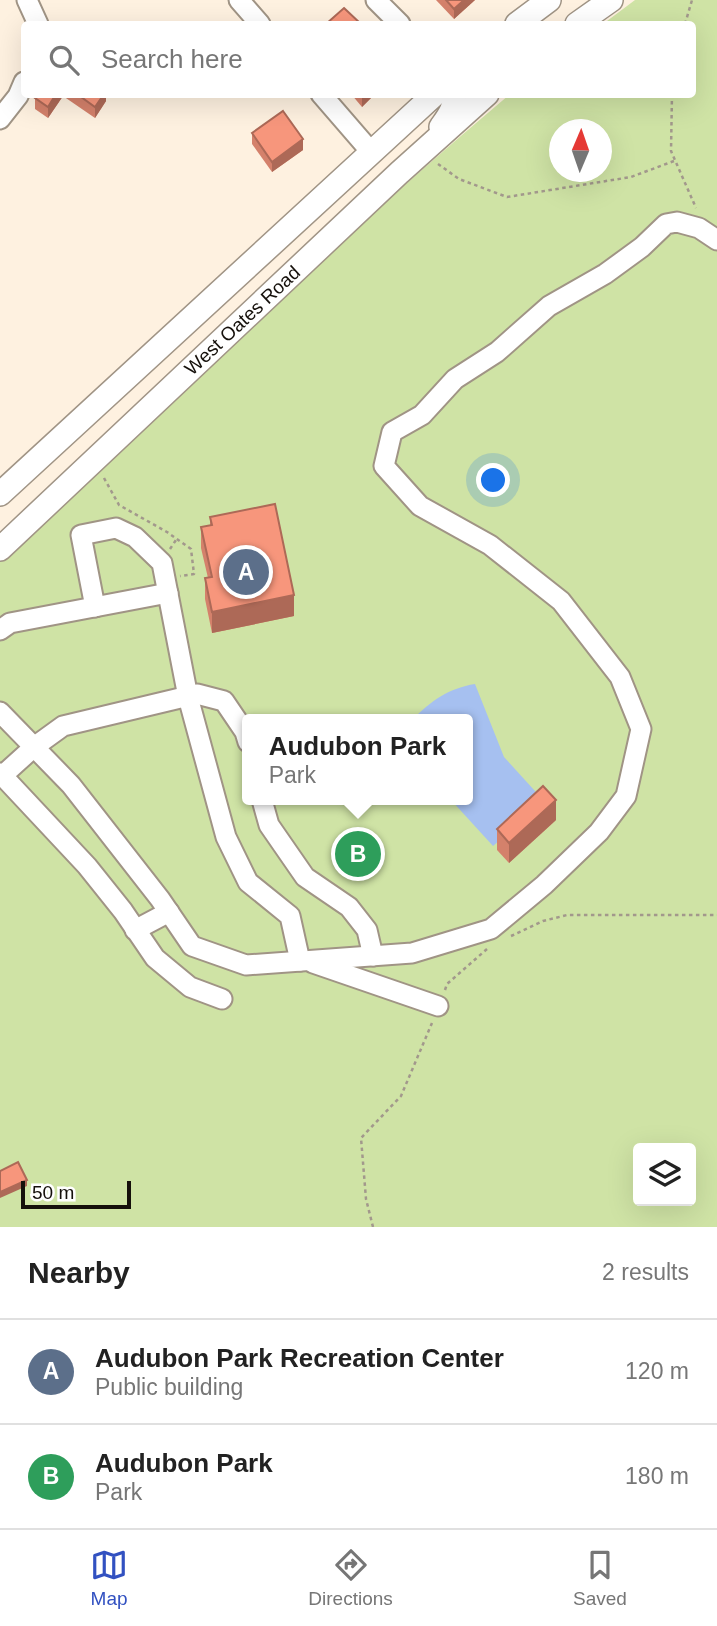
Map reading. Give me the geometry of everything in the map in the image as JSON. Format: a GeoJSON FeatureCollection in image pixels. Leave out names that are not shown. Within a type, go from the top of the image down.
{"type":"FeatureCollection","features":[{"type":"Feature","properties":{"kind":"main road"},"geometry":{"type":"LineString","coordinates":[[521,21],[549,0]]}},
{"type":"Feature","properties":{"kind":"main road"},"geometry":{"type":"LineString","coordinates":[[581,21],[611,0]]}},
{"type":"Feature","properties":{"kind":"main road","name":"West Oates Road"},"geometry":{"type":"LineString","coordinates":[[0,494],[431,98]]}},
{"type":"Feature","properties":{"kind":"main road"},"geometry":{"type":"LineString","coordinates":[[399,173],[448,117],[454,98]]}},
{"type":"Feature","properties":{"kind":"main road","name":"West Oates Road"},"geometry":{"type":"LineString","coordinates":[[0,548],[399,173],[483,98]]}},
{"type":"Feature","properties":{"kind":"street"},"geometry":{"type":"LineString","coordinates":[[27,0],[37,21]]}},
{"type":"Feature","properties":{"kind":"street"},"geometry":{"type":"LineString","coordinates":[[239,0],[257,21]]}},
{"type":"Feature","properties":{"kind":"street"},"geometry":{"type":"LineString","coordinates":[[376,0],[397,21]]}},
{"type":"Feature","properties":{"kind":"street"},"geometry":{"type":"LineString","coordinates":[[0,119],[21,89]]}},
{"type":"Feature","properties":{"kind":"street"},"geometry":{"type":"LineString","coordinates":[[324,98],[372,153]]}},
{"type":"Feature","properties":{"kind":"street"},"geometry":{"type":"LineString","coordinates":[[0,712],[71,785],[192,946],[246,965],[412,953],[491,929],[599,832],[626,796],[641,729],[620,677],[561,601],[490,545],[420,506],[384,466],[392,432],[422,415],[456,379],[497,352],[549,306],[605,274],[642,247],[666,224],[677,222],[699,228],[717,240]]}},
{"type":"Feature","properties":{"kind":"street"},"geometry":{"type":"LineString","coordinates":[[95,607],[81,535],[117,528],[135,537],[162,563],[188,697],[226,836],[248,882],[290,916],[303,961]]}},
{"type":"Feature","properties":{"kind":"street"},"geometry":{"type":"LineString","coordinates":[[0,630],[10,623],[168,593]]}},
{"type":"Feature","properties":{"kind":"street"},"geometry":{"type":"LineString","coordinates":[[222,999],[190,986],[155,958],[123,911],[87,866],[1,774],[63,726],[197,695],[224,701],[242,728]]}},
{"type":"Feature","properties":{"kind":"street"},"geometry":{"type":"LineString","coordinates":[[263,805],[269,825],[305,877],[349,907],[367,930],[373,956]]}},
{"type":"Feature","properties":{"kind":"street"},"geometry":{"type":"LineString","coordinates":[[135,930],[169,912]]}},
{"type":"Feature","properties":{"kind":"street"},"geometry":{"type":"LineString","coordinates":[[303,961],[438,1006]]}},
{"type":"Feature","properties":{"kind":"path"},"geometry":{"type":"LineString","coordinates":[[686,21],[692,0]]}},
{"type":"Feature","properties":{"kind":"path"},"geometry":{"type":"LineString","coordinates":[[672,98],[671,145],[674,161],[696,210],[704,210]]}},
{"type":"Feature","properties":{"kind":"path"},"geometry":{"type":"LineString","coordinates":[[428,162],[439,164],[459,179],[507,197],[631,177],[674,161]]}},
{"type":"Feature","properties":{"kind":"path"},"geometry":{"type":"LineString","coordinates":[[501,941],[544,920],[567,915],[717,915]]}},
{"type":"Feature","properties":{"kind":"path"},"geometry":{"type":"LineString","coordinates":[[373,1227],[366,1199],[361,1138],[401,1096],[447,984],[489,947]]}},
{"type":"Feature","properties":{"kind":"green space"},"geometry":{"type":"Polygon","coordinates":[[[635,0],[717,0],[717,1227],[0,1227],[0,560],[379,208],[505,98],[696,98],[696,21],[607,21],[635,0]]]}},
{"type":"Feature","properties":{"kind":"water"},"geometry":{"type":"Polygon","coordinates":[[[475,684],[504,757],[545,802],[493,846],[456,805],[473,805],[473,714],[418,714],[441,696],[475,684]]]}},
{"type":"Feature","properties":{"kind":"building"},"geometry":{"type":"Polygon","coordinates":[[[446,0],[464,0],[454,9],[446,0]]]}},
{"type":"Feature","properties":{"kind":"building"},"geometry":{"type":"Polygon","coordinates":[[[344,8],[358,21],[329,21],[344,8]]]}},
{"type":"Feature","properties":{"kind":"building"},"geometry":{"type":"Polygon","coordinates":[[[35,98],[54,98],[48,107],[35,98]]]}},
{"type":"Feature","properties":{"kind":"building"},"geometry":{"type":"Polygon","coordinates":[[[83,98],[101,98],[95,107],[83,98]]]}},
{"type":"Feature","properties":{"kind":"building"},"geometry":{"type":"Polygon","coordinates":[[[283,111],[303,139],[272,162],[252,133],[283,111]]]}},
{"type":"Feature","properties":{"kind":"building"},"geometry":{"type":"Polygon","coordinates":[[[275,504],[294,595],[212,612],[205,578],[212,577],[201,527],[212,525],[210,517],[275,504]]]}},
{"type":"Feature","properties":{"kind":"building"},"geometry":{"type":"Polygon","coordinates":[[[543,786],[556,800],[509,843],[497,829],[543,786]]]}},
{"type":"Feature","properties":{"kind":"building"},"geometry":{"type":"Polygon","coordinates":[[[18,1162],[27,1180],[0,1192],[0,1171],[18,1162]]]}},
{"type":"Feature","properties":{"kind":"place","name":"Audubon Park Recreation Center"},"geometry":{"type":"Point","coordinates":[246,572]}},
{"type":"Feature","properties":{"kind":"place","name":"Audubon Park"},"geometry":{"type":"Point","coordinates":[358,854]}}]}
